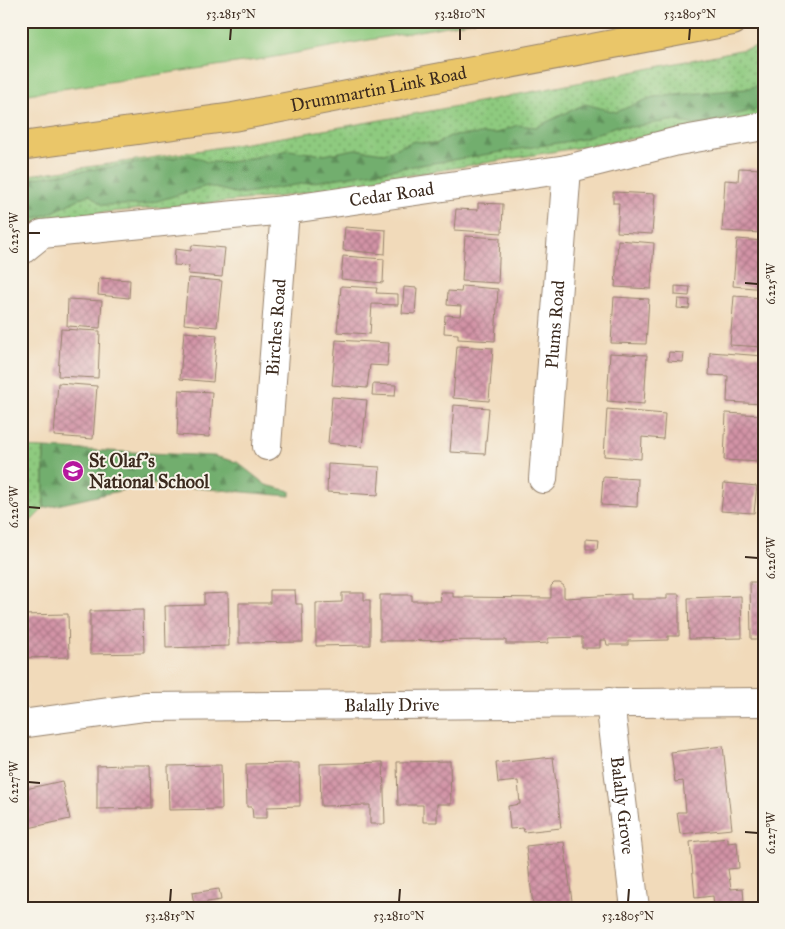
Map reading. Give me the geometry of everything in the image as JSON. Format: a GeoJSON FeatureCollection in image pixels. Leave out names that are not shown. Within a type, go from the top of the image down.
{"type":"FeatureCollection","features":[{"type":"Feature","properties":{"kind":"main road","name":"Drummartin Link Road"},"geometry":{"type":"LineString","coordinates":[[21,146],[233,117],[734,21]]}},
{"type":"Feature","properties":{"kind":"street","name":"Cedar Road"},"geometry":{"type":"LineString","coordinates":[[21,250],[42,234],[286,210],[568,169],[678,141],[764,126]]}},
{"type":"Feature","properties":{"kind":"street","name":"Plums Road"},"geometry":{"type":"LineString","coordinates":[[542,479],[568,169]]}},
{"type":"Feature","properties":{"kind":"street","name":"Birches Road"},"geometry":{"type":"LineString","coordinates":[[267,446],[286,210]]}},
{"type":"Feature","properties":{"kind":"street","name":"Balally Grove"},"geometry":{"type":"LineString","coordinates":[[610,702],[635,908]]}},
{"type":"Feature","properties":{"kind":"street","name":"Balally Drive"},"geometry":{"type":"LineString","coordinates":[[21,724],[145,707],[764,702]]}},
{"type":"Feature","properties":{"kind":"green space"},"geometry":{"type":"Polygon","coordinates":[[[21,21],[475,21],[263,59],[21,95],[21,21]]]}},
{"type":"Feature","properties":{"kind":"green space"},"geometry":{"type":"Polygon","coordinates":[[[764,45],[764,117],[278,197],[65,216],[24,225],[21,229],[21,176],[208,149],[394,118],[764,45]]]}},
{"type":"Feature","properties":{"kind":"green space"},"geometry":{"type":"Polygon","coordinates":[[[764,83],[764,108],[732,115],[710,123],[694,125],[674,120],[632,127],[616,126],[583,139],[239,194],[207,186],[144,205],[102,205],[89,194],[49,214],[21,222],[21,180],[190,155],[207,162],[230,162],[289,150],[324,155],[355,149],[384,153],[414,141],[436,144],[450,136],[497,133],[517,125],[536,127],[585,104],[616,112],[653,97],[746,89],[764,83]]]}},
{"type":"Feature","properties":{"kind":"green space"},"geometry":{"type":"Polygon","coordinates":[[[21,447],[44,448],[44,508],[21,531],[21,447]]]}},
{"type":"Feature","properties":{"kind":"green space"},"geometry":{"type":"Polygon","coordinates":[[[44,448],[214,456],[237,462],[266,485],[290,491],[290,496],[150,484],[44,508],[44,448]]]}},
{"type":"Feature","properties":{"kind":"building"},"geometry":{"type":"Polygon","coordinates":[[[739,168],[764,169],[764,233],[722,231],[725,180],[738,181],[739,168]]]}},
{"type":"Feature","properties":{"kind":"building"},"geometry":{"type":"Polygon","coordinates":[[[613,192],[655,194],[652,234],[617,232],[619,203],[613,203],[613,192]]]}},
{"type":"Feature","properties":{"kind":"building"},"geometry":{"type":"Polygon","coordinates":[[[478,203],[503,204],[502,233],[454,230],[456,209],[478,210],[478,203]]]}},
{"type":"Feature","properties":{"kind":"building"},"geometry":{"type":"Polygon","coordinates":[[[345,227],[386,230],[385,254],[343,250],[345,227]]]}},
{"type":"Feature","properties":{"kind":"building"},"geometry":{"type":"Polygon","coordinates":[[[465,236],[500,238],[498,283],[462,281],[465,236]]]}},
{"type":"Feature","properties":{"kind":"building"},"geometry":{"type":"Polygon","coordinates":[[[737,239],[764,241],[764,289],[733,286],[737,239]]]}},
{"type":"Feature","properties":{"kind":"building"},"geometry":{"type":"Polygon","coordinates":[[[618,240],[654,243],[651,289],[615,287],[618,240]]]}},
{"type":"Feature","properties":{"kind":"building"},"geometry":{"type":"Polygon","coordinates":[[[192,245],[225,248],[222,277],[188,274],[189,266],[174,265],[175,249],[191,251],[192,245]]]}},
{"type":"Feature","properties":{"kind":"building"},"geometry":{"type":"Polygon","coordinates":[[[343,256],[384,259],[383,283],[341,279],[343,256]]]}},
{"type":"Feature","properties":{"kind":"building"},"geometry":{"type":"Polygon","coordinates":[[[99,278],[130,280],[129,298],[98,295],[99,278]]]}},
{"type":"Feature","properties":{"kind":"building"},"geometry":{"type":"Polygon","coordinates":[[[188,278],[222,281],[217,327],[184,324],[188,278]]]}},
{"type":"Feature","properties":{"kind":"building"},"geometry":{"type":"Polygon","coordinates":[[[341,286],[377,288],[376,293],[398,294],[398,305],[372,304],[370,334],[337,332],[341,286]]]}},
{"type":"Feature","properties":{"kind":"building"},"geometry":{"type":"Polygon","coordinates":[[[462,286],[498,289],[495,341],[458,339],[458,334],[444,333],[445,315],[460,316],[461,306],[447,305],[448,291],[461,292],[462,286]]]}},
{"type":"Feature","properties":{"kind":"building"},"geometry":{"type":"Polygon","coordinates":[[[675,286],[690,287],[689,296],[675,295],[675,286]]]}},
{"type":"Feature","properties":{"kind":"building"},"geometry":{"type":"Polygon","coordinates":[[[404,287],[417,288],[415,314],[402,313],[404,287]]]}},
{"type":"Feature","properties":{"kind":"building"},"geometry":{"type":"Polygon","coordinates":[[[734,296],[764,298],[764,347],[730,345],[734,296]]]}},
{"type":"Feature","properties":{"kind":"building"},"geometry":{"type":"Polygon","coordinates":[[[614,297],[649,299],[646,344],[611,343],[614,297]]]}},
{"type":"Feature","properties":{"kind":"building"},"geometry":{"type":"Polygon","coordinates":[[[68,299],[102,301],[100,328],[67,326],[68,299]]]}},
{"type":"Feature","properties":{"kind":"building"},"geometry":{"type":"Polygon","coordinates":[[[678,299],[690,300],[689,309],[677,308],[678,299]]]}},
{"type":"Feature","properties":{"kind":"building"},"geometry":{"type":"Polygon","coordinates":[[[61,329],[100,331],[98,378],[58,376],[61,329]]]}},
{"type":"Feature","properties":{"kind":"building"},"geometry":{"type":"Polygon","coordinates":[[[184,332],[217,335],[213,382],[180,379],[184,332]]]}},
{"type":"Feature","properties":{"kind":"building"},"geometry":{"type":"Polygon","coordinates":[[[336,340],[389,343],[387,366],[370,365],[367,388],[332,385],[336,340]]]}},
{"type":"Feature","properties":{"kind":"building"},"geometry":{"type":"Polygon","coordinates":[[[457,346],[493,348],[489,401],[453,398],[457,346]]]}},
{"type":"Feature","properties":{"kind":"building"},"geometry":{"type":"Polygon","coordinates":[[[669,352],[684,353],[683,362],[668,361],[669,352]]]}},
{"type":"Feature","properties":{"kind":"building"},"geometry":{"type":"Polygon","coordinates":[[[710,352],[764,356],[763,404],[727,402],[728,376],[709,375],[710,352]]]}},
{"type":"Feature","properties":{"kind":"building"},"geometry":{"type":"Polygon","coordinates":[[[610,353],[647,355],[644,404],[607,401],[610,353]]]}},
{"type":"Feature","properties":{"kind":"building"},"geometry":{"type":"Polygon","coordinates":[[[58,383],[97,386],[93,439],[54,436],[58,383]]]}},
{"type":"Feature","properties":{"kind":"building"},"geometry":{"type":"Polygon","coordinates":[[[373,384],[396,385],[395,396],[372,395],[373,384]]]}},
{"type":"Feature","properties":{"kind":"building"},"geometry":{"type":"Polygon","coordinates":[[[179,390],[212,392],[209,437],[177,435],[179,390]]]}},
{"type":"Feature","properties":{"kind":"building"},"geometry":{"type":"Polygon","coordinates":[[[332,397],[367,400],[362,447],[328,443],[332,397]]]}},
{"type":"Feature","properties":{"kind":"building"},"geometry":{"type":"Polygon","coordinates":[[[454,405],[489,408],[485,454],[450,452],[454,405]]]}},
{"type":"Feature","properties":{"kind":"building"},"geometry":{"type":"Polygon","coordinates":[[[607,409],[665,414],[663,439],[642,437],[641,459],[604,456],[607,409]]]}},
{"type":"Feature","properties":{"kind":"building"},"geometry":{"type":"Polygon","coordinates":[[[726,413],[762,415],[760,462],[724,460],[726,413]]]}},
{"type":"Feature","properties":{"kind":"building"},"geometry":{"type":"Polygon","coordinates":[[[328,464],[380,467],[378,495],[327,492],[328,464]]]}},
{"type":"Feature","properties":{"kind":"building"},"geometry":{"type":"Polygon","coordinates":[[[603,477],[638,479],[637,507],[601,505],[603,477]]]}},
{"type":"Feature","properties":{"kind":"building"},"geometry":{"type":"Polygon","coordinates":[[[724,483],[757,486],[754,513],[721,511],[724,483]]]}},
{"type":"Feature","properties":{"kind":"building"},"geometry":{"type":"Polygon","coordinates":[[[586,539],[598,540],[597,549],[586,549],[586,539]]]}},
{"type":"Feature","properties":{"kind":"building"},"geometry":{"type":"Polygon","coordinates":[[[750,582],[764,582],[764,639],[751,639],[750,582]]]}},
{"type":"Feature","properties":{"kind":"building"},"geometry":{"type":"Polygon","coordinates":[[[554,583],[560,583],[564,586],[564,597],[566,598],[631,594],[631,599],[667,599],[667,594],[679,594],[679,636],[668,636],[668,640],[628,641],[628,645],[607,645],[606,640],[600,640],[600,648],[582,648],[582,637],[548,638],[548,643],[531,644],[506,644],[506,640],[380,641],[380,595],[412,595],[412,601],[441,601],[440,592],[453,592],[453,597],[551,598],[551,586],[554,583]]]}},
{"type":"Feature","properties":{"kind":"building"},"geometry":{"type":"Polygon","coordinates":[[[270,590],[295,590],[296,604],[302,604],[303,642],[239,643],[239,603],[270,603],[270,590]]]}},
{"type":"Feature","properties":{"kind":"building"},"geometry":{"type":"Polygon","coordinates":[[[228,593],[229,646],[166,648],[165,606],[204,605],[204,594],[228,593]]]}},
{"type":"Feature","properties":{"kind":"building"},"geometry":{"type":"Polygon","coordinates":[[[342,593],[364,593],[364,600],[370,600],[370,645],[316,646],[316,603],[342,602],[342,593]]]}},
{"type":"Feature","properties":{"kind":"building"},"geometry":{"type":"Polygon","coordinates":[[[741,596],[742,638],[689,639],[688,598],[741,596]]]}},
{"type":"Feature","properties":{"kind":"building"},"geometry":{"type":"Polygon","coordinates":[[[143,610],[144,653],[90,654],[90,611],[143,610]]]}},
{"type":"Feature","properties":{"kind":"building"},"geometry":{"type":"Polygon","coordinates":[[[68,614],[69,657],[21,658],[21,615],[68,614]]]}},
{"type":"Feature","properties":{"kind":"building"},"geometry":{"type":"Polygon","coordinates":[[[723,746],[732,829],[680,834],[677,812],[686,812],[683,781],[675,782],[671,752],[723,746]]]}},
{"type":"Feature","properties":{"kind":"building"},"geometry":{"type":"Polygon","coordinates":[[[553,757],[561,828],[524,832],[523,828],[510,829],[508,806],[520,804],[518,781],[498,783],[496,763],[553,757]]]}},
{"type":"Feature","properties":{"kind":"building"},"geometry":{"type":"Polygon","coordinates":[[[450,761],[451,804],[437,804],[437,822],[423,822],[423,805],[398,805],[397,762],[450,761]]]}},
{"type":"Feature","properties":{"kind":"building"},"geometry":{"type":"Polygon","coordinates":[[[383,762],[385,824],[370,824],[370,805],[321,806],[320,764],[383,762]]]}},
{"type":"Feature","properties":{"kind":"building"},"geometry":{"type":"Polygon","coordinates":[[[299,763],[300,806],[267,807],[267,818],[253,818],[252,807],[247,807],[246,764],[299,763]]]}},
{"type":"Feature","properties":{"kind":"building"},"geometry":{"type":"Polygon","coordinates":[[[150,765],[151,808],[97,809],[97,766],[150,765]]]}},
{"type":"Feature","properties":{"kind":"building"},"geometry":{"type":"Polygon","coordinates":[[[221,765],[222,809],[169,810],[168,766],[221,765]]]}},
{"type":"Feature","properties":{"kind":"building"},"geometry":{"type":"Polygon","coordinates":[[[62,781],[70,819],[24,829],[21,790],[62,781]]]}},
{"type":"Feature","properties":{"kind":"building"},"geometry":{"type":"Polygon","coordinates":[[[728,838],[728,843],[737,842],[739,868],[728,869],[731,889],[743,888],[744,903],[714,907],[713,896],[695,898],[690,842],[728,838]]]}},
{"type":"Feature","properties":{"kind":"building"},"geometry":{"type":"Polygon","coordinates":[[[564,842],[572,901],[533,905],[526,846],[564,842]]]}},
{"type":"Feature","properties":{"kind":"building"},"geometry":{"type":"Polygon","coordinates":[[[219,889],[221,900],[194,904],[192,893],[219,889]]]}},
{"type":"Feature","properties":{"kind":"place","name":"St Olaf's National School"},"geometry":{"type":"Point","coordinates":[73,471]}}]}
